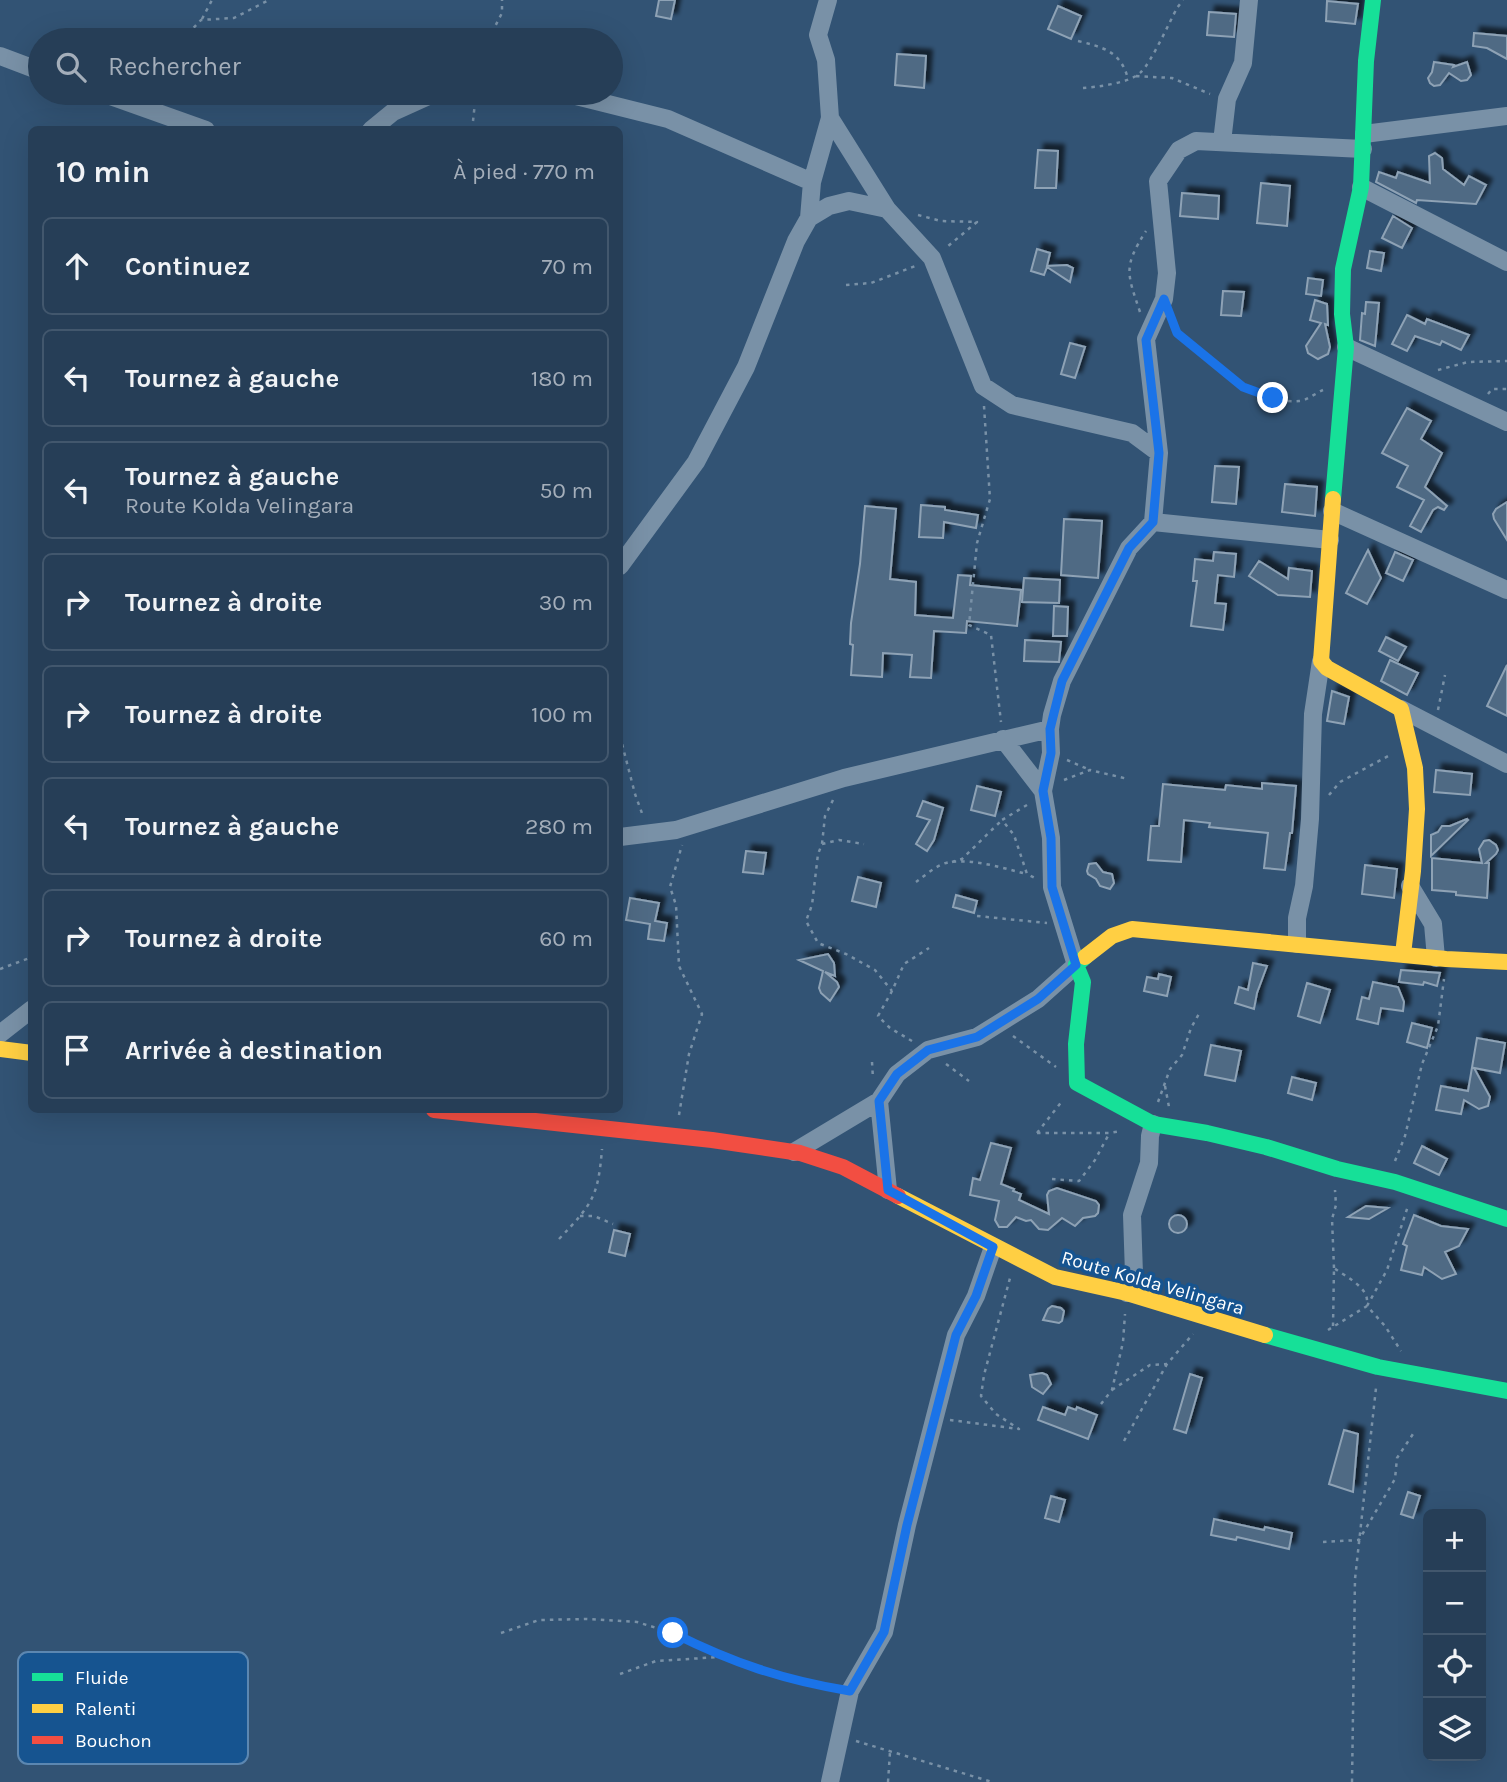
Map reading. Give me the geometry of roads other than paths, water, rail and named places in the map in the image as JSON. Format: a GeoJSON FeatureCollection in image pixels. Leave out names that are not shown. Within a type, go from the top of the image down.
{"type":"FeatureCollection","features":[{"type":"Feature","properties":{"kind":"street"},"geometry":{"type":"LineString","coordinates":[[623,562],[696,462],[746,367],[796,241],[809,218],[811,182],[830,118],[826,60],[818,35],[828,0]]}},
{"type":"Feature","properties":{"kind":"street"},"geometry":{"type":"LineString","coordinates":[[1222,142],[1227,99],[1243,63],[1249,0]]}},
{"type":"Feature","properties":{"kind":"street"},"geometry":{"type":"LineString","coordinates":[[1297,944],[1297,918],[1304,886],[1310,819],[1313,714],[1321,661],[1346,347],[1342,314],[1343,268],[1361,187],[1366,61],[1373,0]]}},
{"type":"Feature","properties":{"kind":"street"},"geometry":{"type":"LineString","coordinates":[[0,57],[28,67]]}},
{"type":"Feature","properties":{"kind":"street"},"geometry":{"type":"LineString","coordinates":[[136,105],[195,126]]}},
{"type":"Feature","properties":{"kind":"street"},"geometry":{"type":"LineString","coordinates":[[376,126],[393,112],[408,105]]}},
{"type":"Feature","properties":{"kind":"street"},"geometry":{"type":"LineString","coordinates":[[612,105],[668,119],[811,182]]}},
{"type":"Feature","properties":{"kind":"street"},"geometry":{"type":"LineString","coordinates":[[1507,116],[1364,141],[1196,141],[1179,150],[1158,181],[1167,273],[1164,299],[1146,340],[1159,453],[1153,522],[1129,548],[1062,681],[1050,729],[1051,753],[1043,791],[1051,838],[1052,887],[1083,982],[1076,1044],[1077,1083],[1153,1124],[1207,1132],[1266,1147],[1337,1169],[1395,1182],[1507,1219]]}},
{"type":"Feature","properties":{"kind":"street"},"geometry":{"type":"LineString","coordinates":[[830,118],[887,209],[932,258],[983,386],[1012,405],[1132,433],[1159,453]]}},
{"type":"Feature","properties":{"kind":"street"},"geometry":{"type":"LineString","coordinates":[[1361,187],[1507,262]]}},
{"type":"Feature","properties":{"kind":"street"},"geometry":{"type":"LineString","coordinates":[[809,218],[828,206],[849,201],[887,209]]}},
{"type":"Feature","properties":{"kind":"street"},"geometry":{"type":"LineString","coordinates":[[1346,347],[1507,422]]}},
{"type":"Feature","properties":{"kind":"street"},"geometry":{"type":"LineString","coordinates":[[1332,511],[1507,590]]}},
{"type":"Feature","properties":{"kind":"street"},"geometry":{"type":"LineString","coordinates":[[1153,522],[1330,540]]}},
{"type":"Feature","properties":{"kind":"street"},"geometry":{"type":"LineString","coordinates":[[1321,661],[1327,668],[1401,709],[1507,764]]}},
{"type":"Feature","properties":{"kind":"street"},"geometry":{"type":"LineString","coordinates":[[1401,709],[1411,746],[1417,788],[1403,954]]}},
{"type":"Feature","properties":{"kind":"street"},"geometry":{"type":"LineString","coordinates":[[623,836],[676,830],[826,784],[1003,738],[1050,729]]}},
{"type":"Feature","properties":{"kind":"street"},"geometry":{"type":"LineString","coordinates":[[1003,738],[1043,791]]}},
{"type":"Feature","properties":{"kind":"street"},"geometry":{"type":"LineString","coordinates":[[1410,886],[1433,924],[1441,958]]}},
{"type":"Feature","properties":{"kind":"street"},"geometry":{"type":"LineString","coordinates":[[794,1152],[879,1101],[897,1074],[928,1050],[977,1037],[1038,999],[1112,936],[1132,929],[1507,962]]}},
{"type":"Feature","properties":{"kind":"street"},"geometry":{"type":"LineString","coordinates":[[0,1034],[28,1012]]}},
{"type":"Feature","properties":{"kind":"street"},"geometry":{"type":"LineString","coordinates":[[0,1049],[28,1052]]}},
{"type":"Feature","properties":{"kind":"street"},"geometry":{"type":"LineString","coordinates":[[879,1101],[888,1190]]}},
{"type":"Feature","properties":{"kind":"street","name":"Route Kolda Velingara"},"geometry":{"type":"LineString","coordinates":[[463,1113],[794,1152],[843,1167],[1055,1277],[1127,1293],[1208,1317],[1221,1324],[1378,1367],[1507,1391]]}},
{"type":"Feature","properties":{"kind":"street"},"geometry":{"type":"LineString","coordinates":[[1127,1293],[1134,1274],[1132,1215],[1149,1163],[1153,1124]]}},
{"type":"Feature","properties":{"kind":"street"},"geometry":{"type":"LineString","coordinates":[[830,1782],[850,1691],[884,1632],[907,1525],[956,1335],[976,1296],[993,1247]]}}]}
